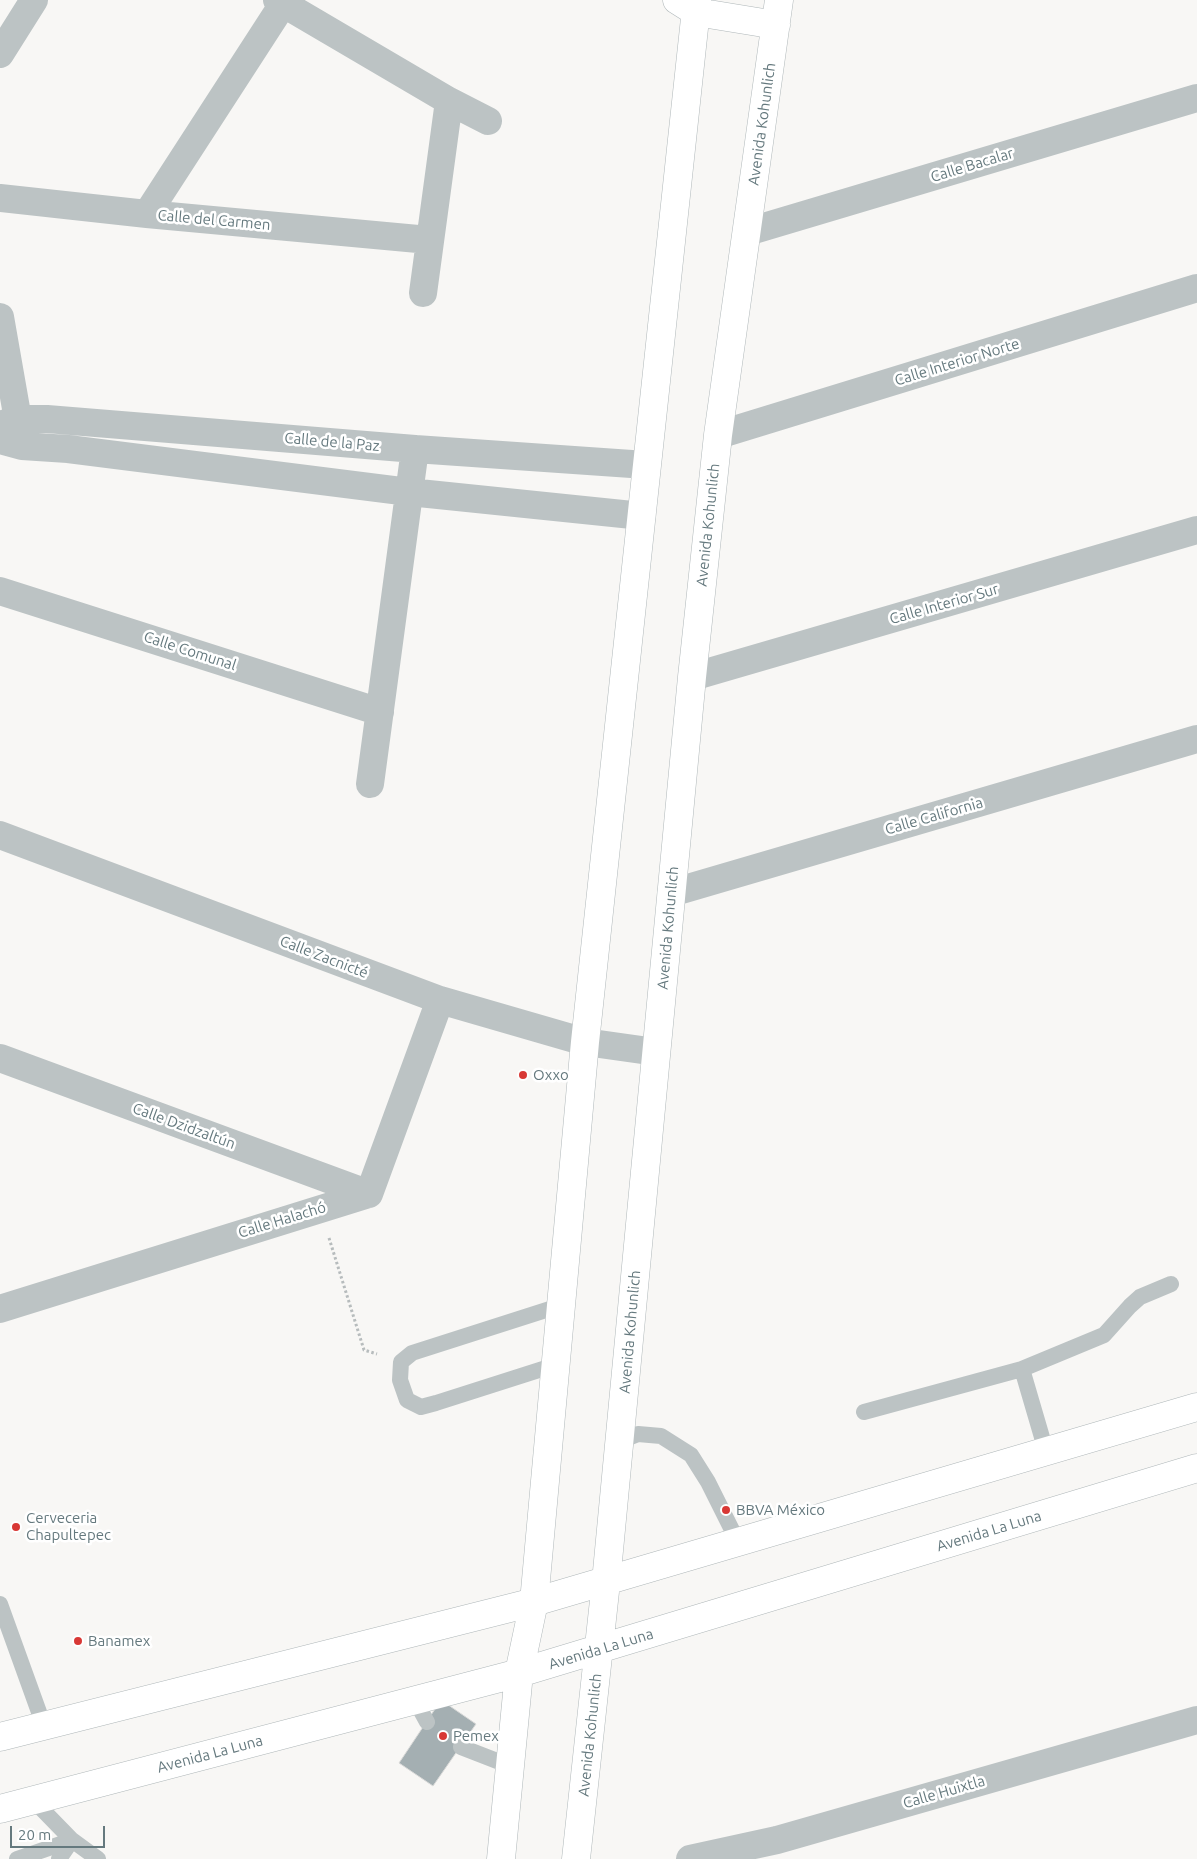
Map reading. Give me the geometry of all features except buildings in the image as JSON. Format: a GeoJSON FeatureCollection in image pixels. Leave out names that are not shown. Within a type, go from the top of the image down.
{"type":"FeatureCollection","features":[{"type":"Feature","properties":{"kind":"street"},"geometry":{"type":"LineString","coordinates":[[0,54],[34,0]]}},
{"type":"Feature","properties":{"kind":"street"},"geometry":{"type":"LineString","coordinates":[[147,214],[280,2],[449,101],[488,121]]}},
{"type":"Feature","properties":{"kind":"street"},"geometry":{"type":"LineString","coordinates":[[501,1859],[519,1673],[534,1602],[585,1042],[642,516],[690,4],[778,13]]}},
{"type":"Feature","properties":{"kind":"street","name":"Avenida Kohunlich"},"geometry":{"type":"LineString","coordinates":[[576,1859],[620,1441],[692,677],[718,435],[778,13]]}},
{"type":"Feature","properties":{"kind":"street","name":"Calle Bacalar"},"geometry":{"type":"LineString","coordinates":[[747,232],[1197,98]]}},
{"type":"Feature","properties":{"kind":"street"},"geometry":{"type":"LineString","coordinates":[[423,293],[449,101]]}},
{"type":"Feature","properties":{"kind":"street","name":"Calle del Carmen"},"geometry":{"type":"LineString","coordinates":[[0,198],[147,214],[429,240]]}},
{"type":"Feature","properties":{"kind":"street","name":"Calle Interior Norte"},"geometry":{"type":"LineString","coordinates":[[718,435],[1197,288]]}},
{"type":"Feature","properties":{"kind":"street"},"geometry":{"type":"LineString","coordinates":[[0,317],[11,443],[409,492],[642,516]]}},
{"type":"Feature","properties":{"kind":"street","name":"Calle de la Paz"},"geometry":{"type":"LineString","coordinates":[[9,422],[47,419],[415,449],[646,465]]}},
{"type":"Feature","properties":{"kind":"street"},"geometry":{"type":"LineString","coordinates":[[370,784],[415,449]]}},
{"type":"Feature","properties":{"kind":"street","name":"Calle Interior Sur"},"geometry":{"type":"LineString","coordinates":[[692,677],[1197,530]]}},
{"type":"Feature","properties":{"kind":"street","name":"Calle Comunal"},"geometry":{"type":"LineString","coordinates":[[0,590],[380,712]]}},
{"type":"Feature","properties":{"kind":"street","name":"Calle California"},"geometry":{"type":"LineString","coordinates":[[671,893],[1197,739]]}},
{"type":"Feature","properties":{"kind":"street","name":"Calle Zacnicté"},"geometry":{"type":"LineString","coordinates":[[0,835],[440,1000],[585,1042],[656,1052]]}},
{"type":"Feature","properties":{"kind":"street"},"geometry":{"type":"LineString","coordinates":[[369,1194],[440,1000]]}},
{"type":"Feature","properties":{"kind":"street","name":"Calle Dzidzaltún"},"geometry":{"type":"LineString","coordinates":[[0,1058],[369,1194]]}},
{"type":"Feature","properties":{"kind":"street","name":"Calle Halachó"},"geometry":{"type":"LineString","coordinates":[[0,1309],[369,1194]]}},
{"type":"Feature","properties":{"kind":"street"},"geometry":{"type":"LineString","coordinates":[[0,1737],[534,1602],[1197,1407]]}},
{"type":"Feature","properties":{"kind":"street","name":"Avenida La Luna"},"geometry":{"type":"LineString","coordinates":[[0,1809],[421,1711],[519,1673],[1197,1468]]}},
{"type":"Feature","properties":{"kind":"street","name":"Calle Huixtla"},"geometry":{"type":"LineString","coordinates":[[690,1859],[780,1850],[1197,1720]]}},
{"type":"Feature","properties":{"kind":"lane"},"geometry":{"type":"LineString","coordinates":[[864,1412],[1022,1369],[1104,1335],[1130,1306],[1140,1298],[1170,1284]]}},
{"type":"Feature","properties":{"kind":"lane"},"geometry":{"type":"LineString","coordinates":[[555,1365],[436,1403],[421,1406],[407,1400],[400,1380],[401,1362],[412,1353],[562,1305]]}},
{"type":"Feature","properties":{"kind":"lane"},"geometry":{"type":"LineString","coordinates":[[1022,1369],[1046,1451]]}},
{"type":"Feature","properties":{"kind":"lane"},"geometry":{"type":"LineString","coordinates":[[620,1441],[638,1434],[661,1436],[691,1455],[708,1482],[738,1542]]}},
{"type":"Feature","properties":{"kind":"lane"},"geometry":{"type":"LineString","coordinates":[[0,1604],[44,1726]]}},
{"type":"Feature","properties":{"kind":"lane"},"geometry":{"type":"LineString","coordinates":[[461,1747],[510,1766]]}},
{"type":"Feature","properties":{"kind":"lane"},"geometry":{"type":"LineString","coordinates":[[34,1801],[72,1840],[98,1859]]}},
{"type":"Feature","properties":{"kind":"lane"},"geometry":{"type":"LineString","coordinates":[[17,1859],[72,1840]]}},
{"type":"Feature","properties":{"kind":"lane"},"geometry":{"type":"LineString","coordinates":[[59,1859],[72,1840]]}},
{"type":"Feature","properties":{"kind":"path"},"geometry":{"type":"LineString","coordinates":[[320,1208],[364,1350],[401,1362]]}},
{"type":"Feature","properties":{"kind":"place","name":"Oxxo"},"geometry":{"type":"Point","coordinates":[523,1075]}},
{"type":"Feature","properties":{"kind":"place","name":"BBVA México"},"geometry":{"type":"Point","coordinates":[726,1510]}},
{"type":"Feature","properties":{"kind":"place","name":"Cerveceria Chapultepec"},"geometry":{"type":"Point","coordinates":[16,1527]}},
{"type":"Feature","properties":{"kind":"place","name":"Banamex"},"geometry":{"type":"Point","coordinates":[78,1641]}},
{"type":"Feature","properties":{"kind":"place","name":"Pemex"},"geometry":{"type":"Point","coordinates":[443,1736]}}]}
